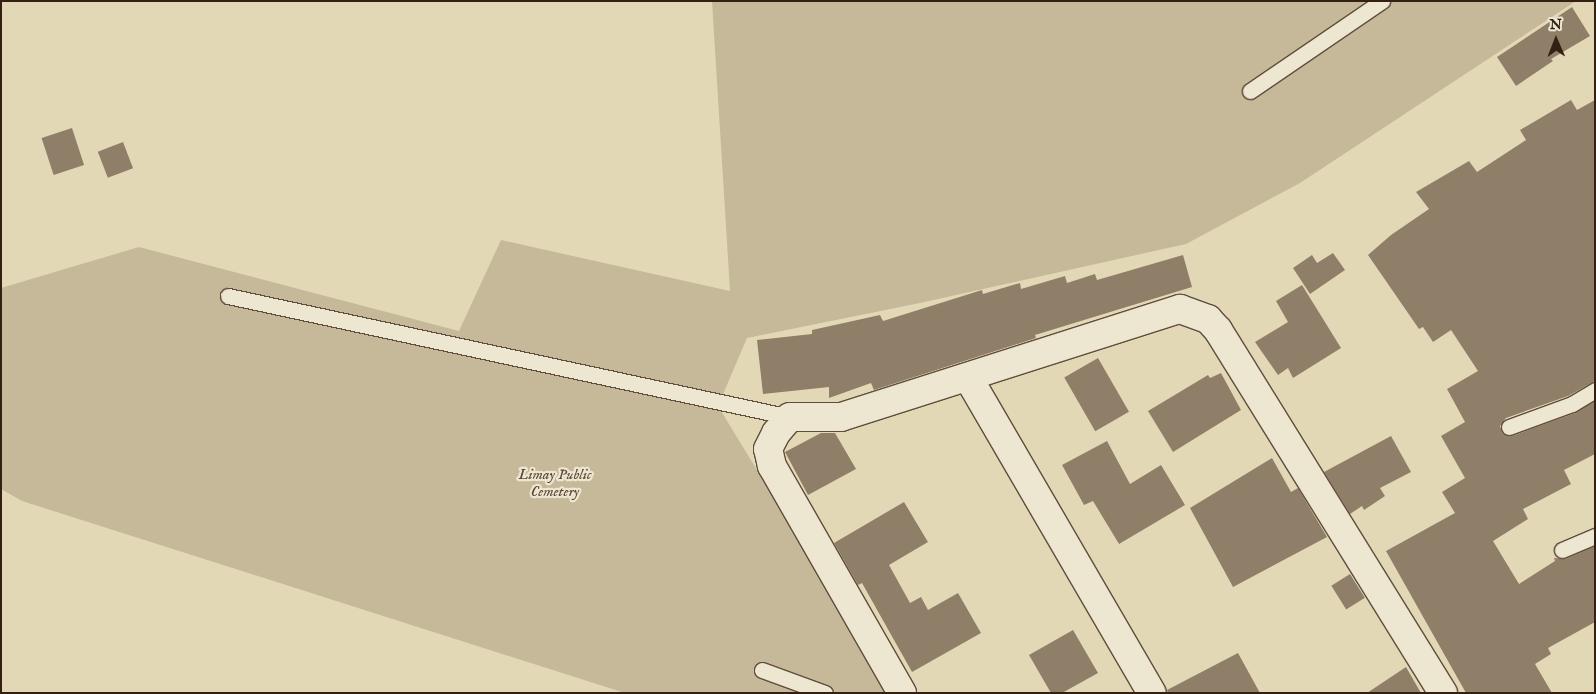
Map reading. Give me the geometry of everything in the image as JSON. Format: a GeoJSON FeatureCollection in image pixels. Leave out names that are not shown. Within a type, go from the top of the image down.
{"type":"FeatureCollection","features":[{"type":"Feature","properties":{"kind":"street"},"geometry":{"type":"LineString","coordinates":[[902,693],[772,466],[768,458],[771,440],[790,417],[841,416],[969,379],[1165,312],[1195,312],[1208,319],[1443,693]]}},
{"type":"Feature","properties":{"kind":"street"},"geometry":{"type":"LineString","coordinates":[[969,379],[1152,693]]}},
{"type":"Feature","properties":{"kind":"lane"},"geometry":{"type":"LineString","coordinates":[[1250,91],[1382,1]]}},
{"type":"Feature","properties":{"kind":"lane"},"geometry":{"type":"LineString","coordinates":[[228,296],[790,417]]}},
{"type":"Feature","properties":{"kind":"lane"},"geometry":{"type":"LineString","coordinates":[[1508,427],[1572,404],[1595,390]]}},
{"type":"Feature","properties":{"kind":"lane"},"geometry":{"type":"LineString","coordinates":[[1562,550],[1595,536]]}},
{"type":"Feature","properties":{"kind":"lane"},"geometry":{"type":"LineString","coordinates":[[762,670],[825,693]]}},
{"type":"Feature","properties":{"kind":"green space","name":"Limay Public Cemetery"},"geometry":{"type":"Polygon","coordinates":[[[712,1],[1576,1],[1300,183],[1186,244],[920,303],[747,338],[718,406],[810,557],[887,693],[625,693],[22,501],[1,489],[1,288],[139,247],[459,331],[501,240],[730,291],[712,1]]]}},
{"type":"Feature","properties":{"kind":"building"},"geometry":{"type":"Polygon","coordinates":[[[1572,7],[1590,36],[1551,59],[1553,61],[1516,86],[1497,57],[1572,7]]]}},
{"type":"Feature","properties":{"kind":"building"},"geometry":{"type":"Polygon","coordinates":[[[1571,100],[1577,110],[1595,100],[1595,381],[1568,396],[1506,418],[1500,426],[1503,434],[1512,436],[1575,413],[1595,401],[1595,454],[1564,470],[1571,484],[1523,509],[1528,519],[1493,541],[1519,584],[1555,561],[1554,558],[1565,559],[1595,546],[1595,622],[1548,648],[1551,654],[1535,664],[1552,693],[1466,693],[1386,551],[1455,513],[1442,492],[1465,478],[1441,436],[1465,422],[1447,389],[1478,371],[1451,330],[1433,342],[1423,327],[1419,329],[1368,255],[1391,235],[1429,209],[1416,192],[1469,161],[1477,172],[1526,140],[1520,130],[1571,100]]]}},
{"type":"Feature","properties":{"kind":"building"},"geometry":{"type":"Polygon","coordinates":[[[72,128],[84,165],[54,175],[42,138],[72,128]]]}},
{"type":"Feature","properties":{"kind":"building"},"geometry":{"type":"Polygon","coordinates":[[[123,142],[133,168],[108,178],[98,152],[123,142]]]}},
{"type":"Feature","properties":{"kind":"building"},"geometry":{"type":"Polygon","coordinates":[[[1333,253],[1345,270],[1310,294],[1293,268],[1312,255],[1317,263],[1333,253]]]}},
{"type":"Feature","properties":{"kind":"building"},"geometry":{"type":"Polygon","coordinates":[[[1183,255],[1192,287],[1035,335],[1036,338],[874,390],[871,383],[829,398],[829,387],[763,394],[757,340],[812,334],[812,330],[880,315],[883,321],[982,290],[983,294],[1020,283],[1021,289],[1065,276],[1067,283],[1095,274],[1097,280],[1183,255]]]}},
{"type":"Feature","properties":{"kind":"building"},"geometry":{"type":"Polygon","coordinates":[[[1302,285],[1341,348],[1293,378],[1288,368],[1278,375],[1255,342],[1288,322],[1276,301],[1302,285]]]}},
{"type":"Feature","properties":{"kind":"building"},"geometry":{"type":"Polygon","coordinates":[[[1098,358],[1129,412],[1095,431],[1064,378],[1098,358]]]}},
{"type":"Feature","properties":{"kind":"building"},"geometry":{"type":"Polygon","coordinates":[[[1221,373],[1241,410],[1173,452],[1148,411],[1208,375],[1210,378],[1221,373]]]}},
{"type":"Feature","properties":{"kind":"building"},"geometry":{"type":"Polygon","coordinates":[[[821,433],[835,433],[856,469],[808,495],[785,452],[821,433]]]}},
{"type":"Feature","properties":{"kind":"building"},"geometry":{"type":"Polygon","coordinates":[[[1391,436],[1411,472],[1380,488],[1385,496],[1364,510],[1362,506],[1350,514],[1324,472],[1391,436]]]}},
{"type":"Feature","properties":{"kind":"building"},"geometry":{"type":"Polygon","coordinates":[[[1107,441],[1130,484],[1161,465],[1185,505],[1119,544],[1093,501],[1084,505],[1062,465],[1107,441]]]}},
{"type":"Feature","properties":{"kind":"building"},"geometry":{"type":"Polygon","coordinates":[[[1272,458],[1291,492],[1298,488],[1327,537],[1233,587],[1190,508],[1272,458]]]}},
{"type":"Feature","properties":{"kind":"building"},"geometry":{"type":"Polygon","coordinates":[[[904,502],[928,542],[889,565],[910,603],[921,597],[928,610],[958,593],[981,633],[912,672],[862,583],[858,585],[834,543],[904,502]]]}},
{"type":"Feature","properties":{"kind":"building"},"geometry":{"type":"Polygon","coordinates":[[[1350,574],[1365,598],[1346,609],[1331,586],[1350,574]]]}},
{"type":"Feature","properties":{"kind":"building"},"geometry":{"type":"Polygon","coordinates":[[[1073,630],[1098,673],[1062,693],[1051,693],[1029,655],[1073,630]]]}},
{"type":"Feature","properties":{"kind":"building"},"geometry":{"type":"Polygon","coordinates":[[[1238,653],[1260,693],[1168,693],[1167,690],[1238,653]]]}},
{"type":"Feature","properties":{"kind":"building"},"geometry":{"type":"Polygon","coordinates":[[[1406,667],[1421,693],[1367,693],[1406,667]]]}}]}
